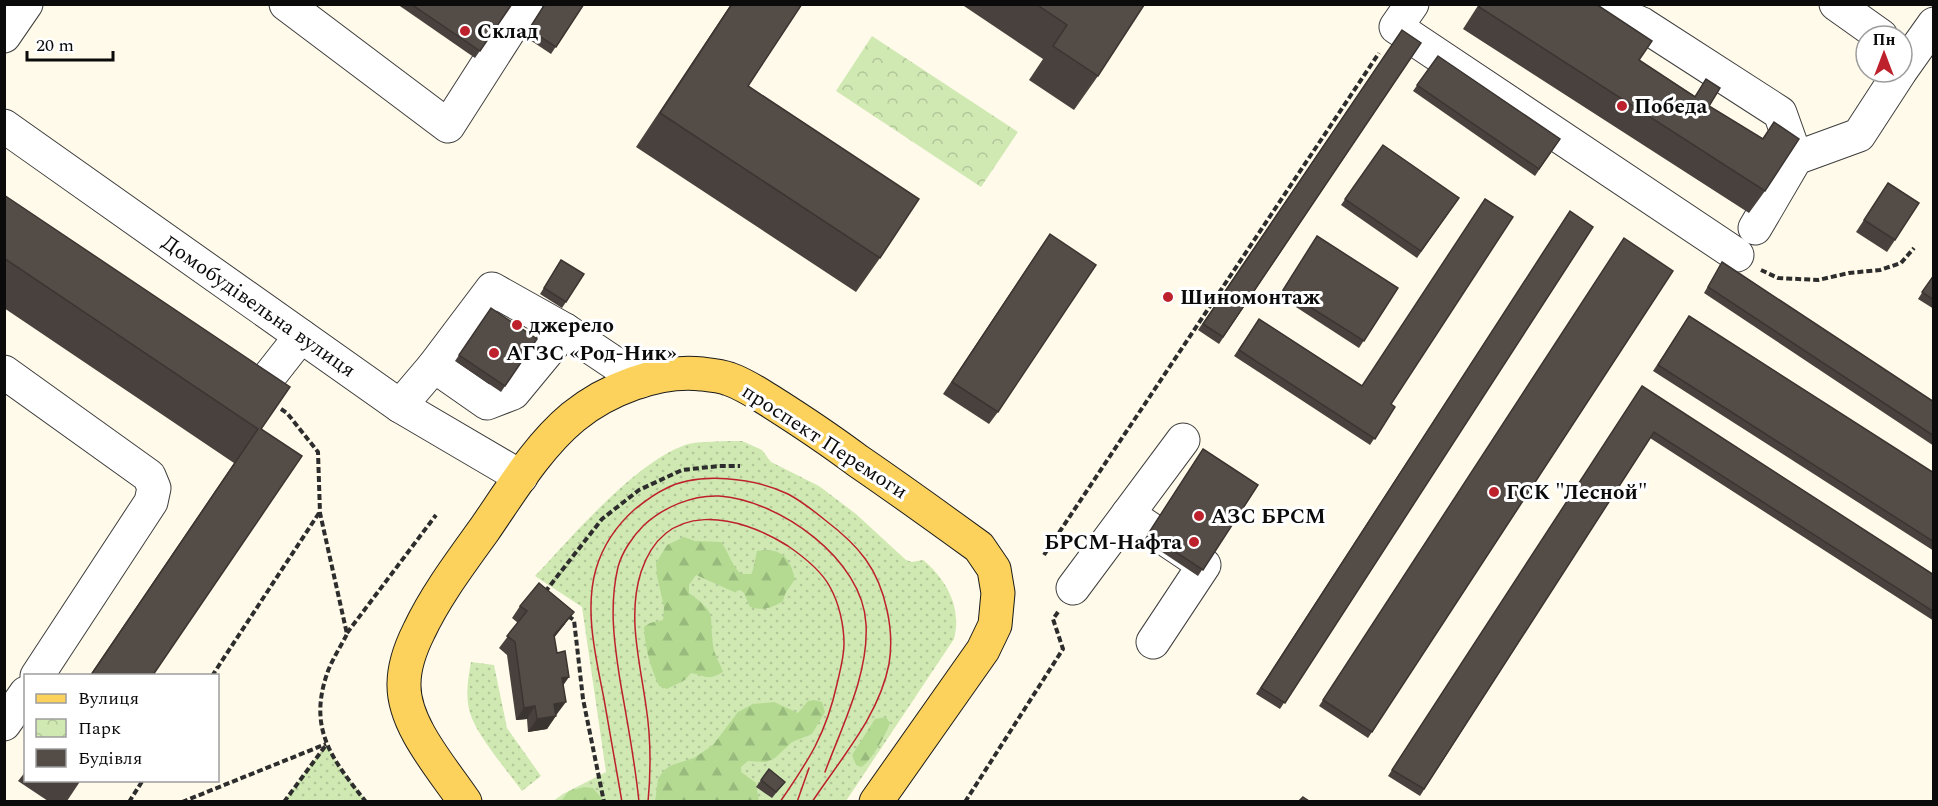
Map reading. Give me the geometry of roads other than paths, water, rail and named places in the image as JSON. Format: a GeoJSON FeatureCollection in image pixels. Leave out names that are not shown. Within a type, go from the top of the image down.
{"type":"FeatureCollection","features":[{"type":"Feature","properties":{"kind":"main road","name":"проспект Перемоги"},"geometry":{"type":"LineString","coordinates":[[465,801],[426,746],[412,720],[404,686],[405,670],[419,630],[442,589],[521,477],[542,450],[573,418],[602,398],[641,381],[700,374],[729,379],[755,392],[824,436],[979,547],[994,569],[998,593],[995,625],[982,650],[876,801]]}},
{"type":"Feature","properties":{"kind":"street"},"geometry":{"type":"LineString","coordinates":[[4,36],[26,4]]}},
{"type":"Feature","properties":{"kind":"street"},"geometry":{"type":"LineString","coordinates":[[286,4],[448,126],[526,4]]}},
{"type":"Feature","properties":{"kind":"street"},"geometry":{"type":"LineString","coordinates":[[1596,4],[1642,24],[1780,113],[1796,158]]}},
{"type":"Feature","properties":{"kind":"street"},"geometry":{"type":"LineString","coordinates":[[1836,4],[1864,24]]}},
{"type":"Feature","properties":{"kind":"street"},"geometry":{"type":"LineString","coordinates":[[1404,16],[1737,255]]}},
{"type":"Feature","properties":{"kind":"street"},"geometry":{"type":"LineString","coordinates":[[1914,49],[1934,24]]}},
{"type":"Feature","properties":{"kind":"street"},"geometry":{"type":"LineString","coordinates":[[1755,228],[1796,158],[1859,135],[1890,84]]}},
{"type":"Feature","properties":{"kind":"street","name":"Домобудівельна вулиця"},"geometry":{"type":"LineString","coordinates":[[4,126],[400,406],[521,477]]}},
{"type":"Feature","properties":{"kind":"street"},"geometry":{"type":"LineString","coordinates":[[400,406],[434,366],[492,289],[565,330],[641,381]]}},
{"type":"Feature","properties":{"kind":"street"},"geometry":{"type":"LineString","coordinates":[[434,366],[488,403],[513,393],[565,330]]}},
{"type":"Feature","properties":{"kind":"street"},"geometry":{"type":"LineString","coordinates":[[257,392],[300,336]]}},
{"type":"Feature","properties":{"kind":"street"},"geometry":{"type":"LineString","coordinates":[[4,372],[149,477],[154,488],[151,502],[38,674]]}},
{"type":"Feature","properties":{"kind":"street"},"geometry":{"type":"LineString","coordinates":[[1073,588],[1183,440]]}},
{"type":"Feature","properties":{"kind":"street"},"geometry":{"type":"LineString","coordinates":[[1128,514],[1204,565],[1154,642]]}},
{"type":"Feature","properties":{"kind":"street"},"geometry":{"type":"LineString","coordinates":[[4,724],[24,696]]}},
{"type":"Feature","properties":{"kind":"tram line"},"geometry":{"type":"LineString","coordinates":[[622,802],[591,617],[596,569],[611,536],[635,509],[657,493],[678,483],[710,478],[743,481],[775,488],[803,503],[857,549],[872,570],[883,595],[891,644],[884,683],[858,736],[812,802]]}},
{"type":"Feature","properties":{"kind":"tram line"},"geometry":{"type":"LineString","coordinates":[[639,802],[614,638],[613,609],[618,567],[628,544],[644,525],[679,503],[709,496],[742,500],[791,521],[814,537],[834,556],[850,577],[861,600],[866,624],[863,662],[853,700],[825,772]]}},
{"type":"Feature","properties":{"kind":"tram line"},"geometry":{"type":"LineString","coordinates":[[648,802],[650,742],[636,639],[637,589],[641,572],[652,549],[667,533],[685,523],[704,520],[725,521],[747,526],[788,546],[822,575],[833,593],[840,614],[844,637],[843,654],[828,718],[808,759],[780,802]]}},
{"type":"Feature","properties":{"kind":"tram line"},"geometry":{"type":"LineString","coordinates":[[797,802],[809,768]]}},
{"type":"Feature","properties":{"kind":"place","name":"Склад"},"geometry":{"type":"Point","coordinates":[465,31]}},
{"type":"Feature","properties":{"kind":"place","name":"Победа"},"geometry":{"type":"Point","coordinates":[1622,106]}},
{"type":"Feature","properties":{"kind":"place","name":"Шиномонтаж"},"geometry":{"type":"Point","coordinates":[1168,297]}},
{"type":"Feature","properties":{"kind":"place","name":"джерело"},"geometry":{"type":"Point","coordinates":[517,325]}},
{"type":"Feature","properties":{"kind":"place","name":"АГЗС «Род-Ник»"},"geometry":{"type":"Point","coordinates":[494,353]}},
{"type":"Feature","properties":{"kind":"place","name":"ГСК \"Лесной\""},"geometry":{"type":"Point","coordinates":[1494,492]}},
{"type":"Feature","properties":{"kind":"place","name":"АЗС БРСМ"},"geometry":{"type":"Point","coordinates":[1199,516]}},
{"type":"Feature","properties":{"kind":"place","name":"БРСМ-Hафта"},"geometry":{"type":"Point","coordinates":[1194,542]}}]}
